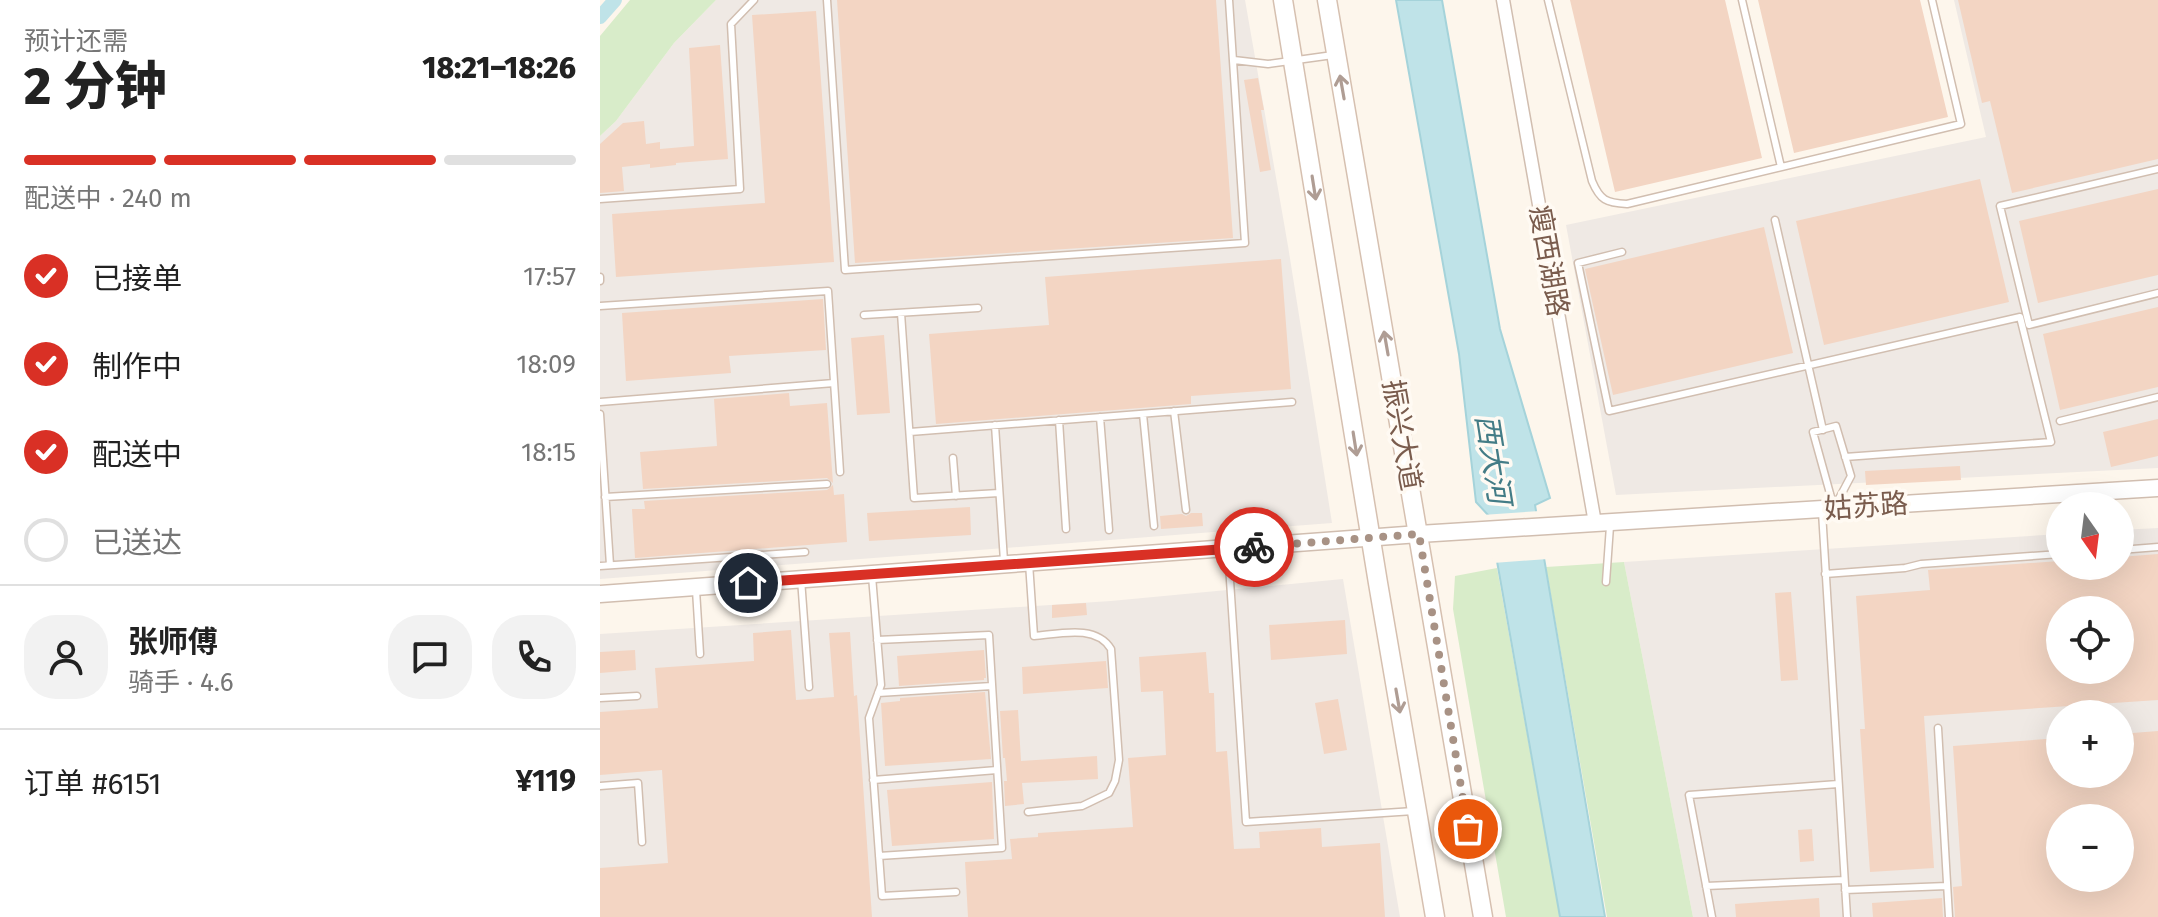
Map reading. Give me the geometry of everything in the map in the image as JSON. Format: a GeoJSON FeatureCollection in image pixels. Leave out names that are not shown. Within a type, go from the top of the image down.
{"type":"FeatureCollection","features":[{"type":"Feature","properties":{"kind":"main road","name":"振兴大道"},"geometry":{"type":"LineString","coordinates":[[1283,0],[1435,917]]}},
{"type":"Feature","properties":{"kind":"main road","name":"振兴大道"},"geometry":{"type":"LineString","coordinates":[[1327,0],[1483,917]]}},
{"type":"Feature","properties":{"kind":"street","name":"瘦西湖路"},"geometry":{"type":"LineString","coordinates":[[1503,0],[1603,522]]}},
{"type":"Feature","properties":{"kind":"street","name":"姑苏路"},"geometry":{"type":"LineString","coordinates":[[1419,534],[2158,488]]}},
{"type":"Feature","properties":{"kind":"street"},"geometry":{"type":"LineString","coordinates":[[600,594],[1419,534]]}},
{"type":"Feature","properties":{"kind":"lane"},"geometry":{"type":"LineString","coordinates":[[600,199],[740,189],[731,24],[754,0]]}},
{"type":"Feature","properties":{"kind":"lane"},"geometry":{"type":"LineString","coordinates":[[827,0],[845,270],[1245,243],[1229,0]]}},
{"type":"Feature","properties":{"kind":"lane"},"geometry":{"type":"LineString","coordinates":[[1548,0],[1592,181],[1599,196],[1611,203],[1627,204],[1961,124],[1932,0]]}},
{"type":"Feature","properties":{"kind":"lane"},"geometry":{"type":"LineString","coordinates":[[1742,0],[1781,167]]}},
{"type":"Feature","properties":{"kind":"lane"},"geometry":{"type":"LineString","coordinates":[[1234,60],[1268,64],[1336,55]]}},
{"type":"Feature","properties":{"kind":"lane"},"geometry":{"type":"LineString","coordinates":[[2158,169],[2000,206],[2029,325],[2158,293]]}},
{"type":"Feature","properties":{"kind":"lane"},"geometry":{"type":"LineString","coordinates":[[1775,220],[1823,430]]}},
{"type":"Feature","properties":{"kind":"lane"},"geometry":{"type":"LineString","coordinates":[[1622,252],[1578,263],[1609,411],[2020,317],[2051,442],[1845,457]]}},
{"type":"Feature","properties":{"kind":"lane"},"geometry":{"type":"LineString","coordinates":[[600,306],[828,291],[840,472]]}},
{"type":"Feature","properties":{"kind":"lane"},"geometry":{"type":"LineString","coordinates":[[864,315],[978,308]]}},
{"type":"Feature","properties":{"kind":"lane"},"geometry":{"type":"LineString","coordinates":[[901,313],[914,498],[999,493]]}},
{"type":"Feature","properties":{"kind":"lane"},"geometry":{"type":"LineString","coordinates":[[600,402],[834,383]]}},
{"type":"Feature","properties":{"kind":"lane"},"geometry":{"type":"LineString","coordinates":[[2060,421],[2158,397]]}},
{"type":"Feature","properties":{"kind":"lane"},"geometry":{"type":"LineString","coordinates":[[910,432],[1292,402]]}},
{"type":"Feature","properties":{"kind":"lane"},"geometry":{"type":"LineString","coordinates":[[1174,411],[1186,510]]}},
{"type":"Feature","properties":{"kind":"lane"},"geometry":{"type":"LineString","coordinates":[[600,414],[610,565]]}},
{"type":"Feature","properties":{"kind":"lane"},"geometry":{"type":"LineString","coordinates":[[1143,414],[1154,526]]}},
{"type":"Feature","properties":{"kind":"lane"},"geometry":{"type":"LineString","coordinates":[[1100,417],[1109,530]]}},
{"type":"Feature","properties":{"kind":"lane"},"geometry":{"type":"LineString","coordinates":[[1059,420],[1066,529]]}},
{"type":"Feature","properties":{"kind":"lane"},"geometry":{"type":"LineString","coordinates":[[995,425],[1004,565]]}},
{"type":"Feature","properties":{"kind":"lane"},"geometry":{"type":"LineString","coordinates":[[1828,508],[1851,476],[1836,426],[1813,432],[1828,508],[1825,574],[1847,917]]}},
{"type":"Feature","properties":{"kind":"lane"},"geometry":{"type":"LineString","coordinates":[[953,458],[956,496]]}},
{"type":"Feature","properties":{"kind":"lane"},"geometry":{"type":"LineString","coordinates":[[605,497],[827,484]]}},
{"type":"Feature","properties":{"kind":"lane"},"geometry":{"type":"LineString","coordinates":[[1603,522],[1606,582]]}},
{"type":"Feature","properties":{"kind":"lane"},"geometry":{"type":"LineString","coordinates":[[2134,549],[2158,547]]}},
{"type":"Feature","properties":{"kind":"lane"},"geometry":{"type":"LineString","coordinates":[[1228,549],[1246,822],[1417,811]]}},
{"type":"Feature","properties":{"kind":"lane"},"geometry":{"type":"LineString","coordinates":[[600,566],[805,552]]}},
{"type":"Feature","properties":{"kind":"lane"},"geometry":{"type":"LineString","coordinates":[[1825,574],[2046,555]]}},
{"type":"Feature","properties":{"kind":"lane"},"geometry":{"type":"LineString","coordinates":[[1028,812],[1082,806],[1109,793],[1119,760],[1111,649],[1106,641],[1087,633],[1034,636],[1029,563]]}},
{"type":"Feature","properties":{"kind":"lane"},"geometry":{"type":"LineString","coordinates":[[872,575],[881,685],[869,718],[882,896],[956,892]]}},
{"type":"Feature","properties":{"kind":"lane"},"geometry":{"type":"LineString","coordinates":[[801,579],[809,687]]}},
{"type":"Feature","properties":{"kind":"lane"},"geometry":{"type":"LineString","coordinates":[[695,587],[700,654]]}},
{"type":"Feature","properties":{"kind":"lane"},"geometry":{"type":"LineString","coordinates":[[877,640],[989,635],[1002,848],[879,856]]}},
{"type":"Feature","properties":{"kind":"lane"},"geometry":{"type":"LineString","coordinates":[[878,693],[992,686]]}},
{"type":"Feature","properties":{"kind":"lane"},"geometry":{"type":"LineString","coordinates":[[600,698],[637,696]]}},
{"type":"Feature","properties":{"kind":"lane"},"geometry":{"type":"LineString","coordinates":[[1938,728],[1949,917]]}},
{"type":"Feature","properties":{"kind":"lane"},"geometry":{"type":"LineString","coordinates":[[873,780],[997,770]]}},
{"type":"Feature","properties":{"kind":"lane"},"geometry":{"type":"LineString","coordinates":[[600,786],[638,783],[642,842]]}},
{"type":"Feature","properties":{"kind":"lane"},"geometry":{"type":"LineString","coordinates":[[1712,917],[1689,795],[1838,784]]}},
{"type":"Feature","properties":{"kind":"lane"},"geometry":{"type":"LineString","coordinates":[[1706,886],[1844,880]]}},
{"type":"Feature","properties":{"kind":"lane"},"geometry":{"type":"LineString","coordinates":[[1845,890],[1947,886]]}},
{"type":"Feature","properties":{"kind":"shaded area"},"geometry":{"type":"Polygon","coordinates":[[[716,0],[1245,0],[1332,523],[600,579],[600,136],[616,121],[674,43],[716,0]]]}},
{"type":"Feature","properties":{"kind":"shaded area"},"geometry":{"type":"Polygon","coordinates":[[[1954,0],[2158,0],[2158,468],[1616,495],[1566,225],[1986,137],[1954,0]]]}},
{"type":"Feature","properties":{"kind":"shaded area"},"geometry":{"type":"Polygon","coordinates":[[[2158,528],[2158,917],[1693,917],[1624,562],[2046,535],[2046,580],[2134,580],[2134,529],[2158,528]]]}},
{"type":"Feature","properties":{"kind":"shaded area"},"geometry":{"type":"Polygon","coordinates":[[[1343,579],[1400,917],[600,917],[600,634],[1111,601],[1343,579]]]}},
{"type":"Feature","properties":{"kind":"green space"},"geometry":{"type":"Polygon","coordinates":[[[630,0],[716,0],[674,43],[616,121],[600,136],[600,36],[630,0]]]}},
{"type":"Feature","properties":{"kind":"green space"},"geometry":{"type":"Polygon","coordinates":[[[1624,562],[1693,917],[1607,917],[1546,567],[1624,562]]]}},
{"type":"Feature","properties":{"kind":"green space"},"geometry":{"type":"Polygon","coordinates":[[[1497,568],[1560,917],[1506,917],[1453,609],[1455,576],[1497,568]]]}},
{"type":"Feature","properties":{"kind":"water","name":"西大河"},"geometry":{"type":"Polygon","coordinates":[[[1396,0],[1442,0],[1500,329],[1550,498],[1535,505],[1605,917],[1560,917],[1489,516],[1476,502],[1459,354],[1396,0]]]}},
{"type":"Feature","properties":{"kind":"pier"},"geometry":{"type":"Polygon","coordinates":[[[1540,511],[1548,559],[1493,563],[1482,515],[1540,511]]]}},
{"type":"Feature","properties":{"kind":"building"},"geometry":{"type":"Polygon","coordinates":[[[837,0],[1216,0],[1233,238],[855,263],[837,0]]]}},
{"type":"Feature","properties":{"kind":"building"},"geometry":{"type":"Polygon","coordinates":[[[1570,0],[1725,0],[1762,158],[1615,192],[1570,0]]]}},
{"type":"Feature","properties":{"kind":"building"},"geometry":{"type":"Polygon","coordinates":[[[1758,0],[1920,0],[1948,117],[1794,153],[1758,0]]]}},
{"type":"Feature","properties":{"kind":"building"},"geometry":{"type":"Polygon","coordinates":[[[1958,0],[2158,0],[2158,159],[2012,193],[1990,101],[1982,103],[1958,0]]]}},
{"type":"Feature","properties":{"kind":"building"},"geometry":{"type":"Polygon","coordinates":[[[816,11],[834,262],[616,277],[612,214],[765,203],[752,15],[816,11]]]}},
{"type":"Feature","properties":{"kind":"building"},"geometry":{"type":"Polygon","coordinates":[[[720,45],[728,159],[650,168],[650,164],[622,167],[624,191],[600,193],[600,144],[623,123],[644,121],[646,144],[660,142],[660,149],[694,146],[689,48],[720,45]]]}},
{"type":"Feature","properties":{"kind":"building"},"geometry":{"type":"Polygon","coordinates":[[[1258,78],[1271,170],[1260,172],[1244,80],[1258,78]]]}},
{"type":"Feature","properties":{"kind":"building"},"geometry":{"type":"Polygon","coordinates":[[[1980,179],[2009,302],[1824,345],[1796,221],[1980,179]]]}},
{"type":"Feature","properties":{"kind":"building"},"geometry":{"type":"Polygon","coordinates":[[[2158,189],[2158,275],[2038,303],[2019,221],[2158,189]]]}},
{"type":"Feature","properties":{"kind":"building"},"geometry":{"type":"Polygon","coordinates":[[[1764,227],[1793,353],[1613,395],[1585,269],[1764,227]]]}},
{"type":"Feature","properties":{"kind":"building"},"geometry":{"type":"Polygon","coordinates":[[[1281,259],[1291,389],[1191,396],[1191,404],[936,424],[929,334],[1049,325],[1045,277],[1281,259]]]}},
{"type":"Feature","properties":{"kind":"building"},"geometry":{"type":"Polygon","coordinates":[[[823,299],[826,350],[729,356],[731,373],[626,381],[622,313],[823,299]]]}},
{"type":"Feature","properties":{"kind":"building"},"geometry":{"type":"Polygon","coordinates":[[[2158,307],[2158,387],[2060,410],[2043,334],[2158,307]]]}},
{"type":"Feature","properties":{"kind":"building"},"geometry":{"type":"Polygon","coordinates":[[[884,335],[890,413],[857,415],[851,338],[884,335]]]}},
{"type":"Feature","properties":{"kind":"building"},"geometry":{"type":"Polygon","coordinates":[[[789,393],[790,406],[827,403],[833,483],[827,478],[643,489],[640,452],[717,446],[714,399],[789,393]]]}},
{"type":"Feature","properties":{"kind":"building"},"geometry":{"type":"Polygon","coordinates":[[[2158,419],[2158,456],[2111,467],[2103,432],[2158,419]]]}},
{"type":"Feature","properties":{"kind":"building"},"geometry":{"type":"Polygon","coordinates":[[[1960,466],[1961,480],[1866,485],[1865,471],[1960,466]]]}},
{"type":"Feature","properties":{"kind":"building"},"geometry":{"type":"Polygon","coordinates":[[[833,485],[834,495],[844,494],[847,542],[635,558],[632,509],[645,509],[644,501],[827,490],[833,485]]]}},
{"type":"Feature","properties":{"kind":"building"},"geometry":{"type":"Polygon","coordinates":[[[970,507],[971,535],[869,541],[867,513],[970,507]]]}},
{"type":"Feature","properties":{"kind":"building"},"geometry":{"type":"Polygon","coordinates":[[[1202,513],[1203,526],[1161,529],[1160,516],[1186,516],[1202,513]]]}},
{"type":"Feature","properties":{"kind":"building"},"geometry":{"type":"Polygon","coordinates":[[[2158,554],[2158,700],[2046,700],[2046,708],[1924,716],[1934,868],[1870,872],[1860,729],[1865,729],[1856,596],[1930,590],[1928,570],[2046,562],[2046,580],[2134,580],[2134,556],[2158,554]]]}},
{"type":"Feature","properties":{"kind":"building"},"geometry":{"type":"Polygon","coordinates":[[[1791,592],[1798,680],[1781,681],[1775,593],[1791,592]]]}},
{"type":"Feature","properties":{"kind":"building"},"geometry":{"type":"Polygon","coordinates":[[[1086,603],[1087,615],[1052,618],[1052,605],[1086,603]]]}},
{"type":"Feature","properties":{"kind":"building"},"geometry":{"type":"Polygon","coordinates":[[[1345,620],[1347,654],[1271,660],[1269,625],[1345,620]]]}},
{"type":"Feature","properties":{"kind":"building"},"geometry":{"type":"Polygon","coordinates":[[[791,630],[796,700],[834,697],[829,633],[850,632],[872,917],[600,917],[600,868],[668,863],[662,770],[600,775],[600,712],[658,708],[655,668],[754,661],[753,633],[791,630]]]}},
{"type":"Feature","properties":{"kind":"building"},"geometry":{"type":"Polygon","coordinates":[[[635,650],[636,670],[600,673],[600,652],[635,650]]]}},
{"type":"Feature","properties":{"kind":"building"},"geometry":{"type":"Polygon","coordinates":[[[984,650],[984,680],[899,686],[897,656],[984,650]]]}},
{"type":"Feature","properties":{"kind":"building"},"geometry":{"type":"Polygon","coordinates":[[[1206,652],[1209,693],[1214,693],[1216,752],[1227,751],[1234,849],[1260,848],[1259,832],[1321,828],[1322,847],[1380,843],[1385,917],[968,917],[965,862],[1012,859],[1010,839],[1038,837],[1038,833],[1133,827],[1128,758],[1166,755],[1163,691],[1141,692],[1139,657],[1206,652]]]}},
{"type":"Feature","properties":{"kind":"building"},"geometry":{"type":"Polygon","coordinates":[[[1106,661],[1108,688],[1023,694],[1022,667],[1106,661]]]}},
{"type":"Feature","properties":{"kind":"building"},"geometry":{"type":"Polygon","coordinates":[[[985,692],[991,759],[885,766],[881,703],[900,701],[900,698],[985,692]]]}},
{"type":"Feature","properties":{"kind":"building"},"geometry":{"type":"Polygon","coordinates":[[[1338,699],[1347,750],[1324,754],[1315,703],[1338,699]]]}},
{"type":"Feature","properties":{"kind":"building"},"geometry":{"type":"Polygon","coordinates":[[[1018,710],[1021,761],[1097,756],[1098,779],[1022,783],[1024,804],[1005,806],[1004,781],[1007,781],[1000,711],[1018,710]]]}},
{"type":"Feature","properties":{"kind":"building"},"geometry":{"type":"Polygon","coordinates":[[[2158,731],[2158,917],[1955,917],[1953,887],[1962,886],[1953,746],[2046,739],[2046,788],[2134,788],[2134,733],[2158,731]]]}},
{"type":"Feature","properties":{"kind":"building"},"geometry":{"type":"Polygon","coordinates":[[[992,782],[994,839],[892,846],[887,790],[992,782]]]}},
{"type":"Feature","properties":{"kind":"building"},"geometry":{"type":"Polygon","coordinates":[[[1812,829],[1814,861],[1800,862],[1798,830],[1812,829]]]}},
{"type":"Feature","properties":{"kind":"building"},"geometry":{"type":"Polygon","coordinates":[[[1819,898],[1820,917],[1736,917],[1735,904],[1819,898]]]}},
{"type":"Feature","properties":{"kind":"building"},"geometry":{"type":"Polygon","coordinates":[[[1942,898],[1943,917],[1873,917],[1872,903],[1942,898]]]}},
{"type":"Feature","properties":{"kind":"waterway"},"geometry":{"type":"LineString","coordinates":[[600,17],[615,0]]}},
{"type":"Feature","properties":{"kind":"way so far"},"geometry":{"type":"LineString","coordinates":[[1254,547],[1419,534],[1468,829]]}},
{"type":"Feature","properties":{"kind":"route"},"geometry":{"type":"LineString","coordinates":[[748,583],[1254,547]]}}]}
